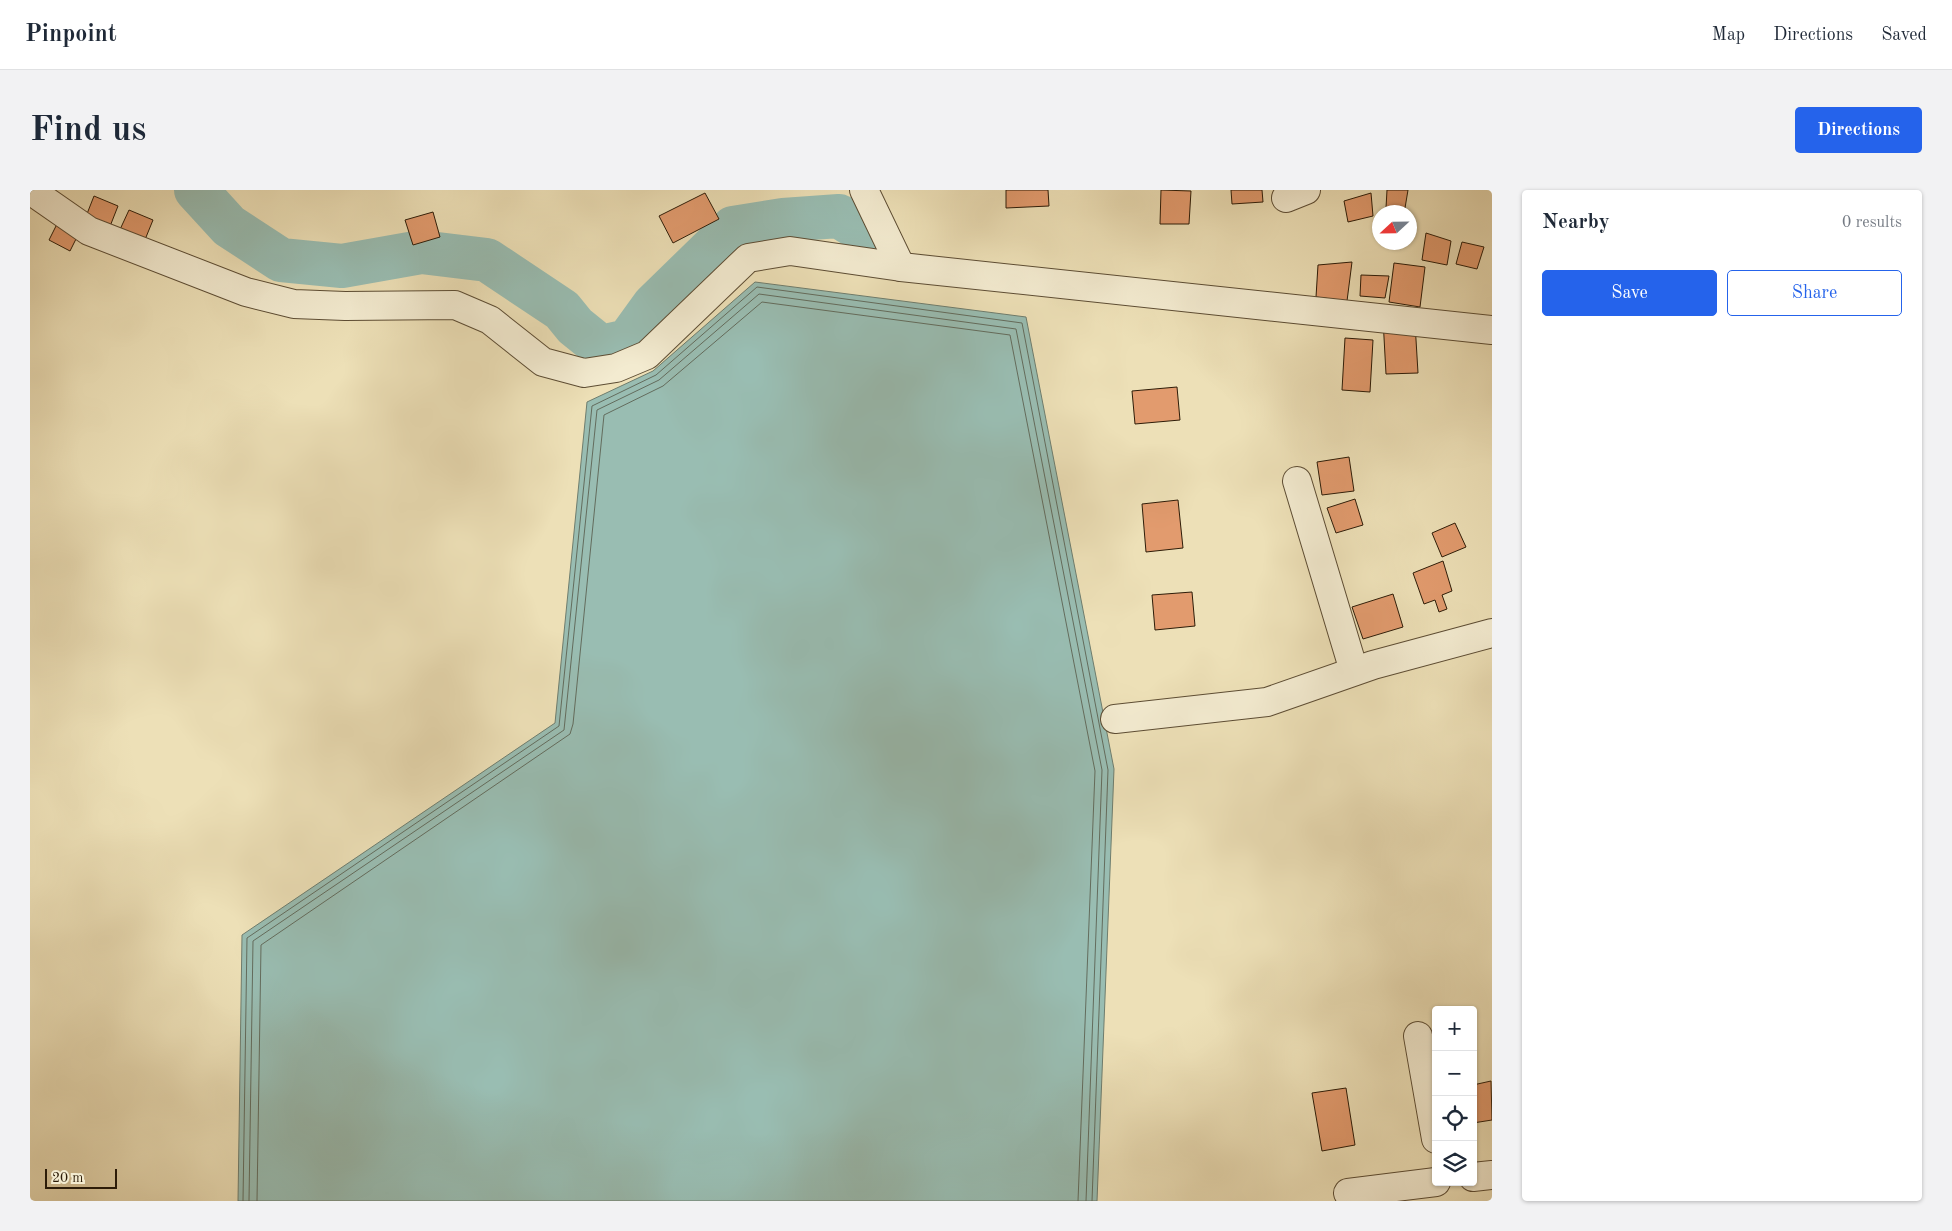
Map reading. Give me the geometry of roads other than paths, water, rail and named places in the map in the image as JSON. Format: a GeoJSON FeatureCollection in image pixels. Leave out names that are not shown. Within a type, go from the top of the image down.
{"type":"FeatureCollection","features":[{"type":"Feature","properties":{"kind":"street"},"geometry":{"type":"LineString","coordinates":[[30,190],[89,231],[246,292],[294,304],[345,306],[455,304],[490,320],[543,362],[584,373],[616,368],[647,355],[748,258],[790,251],[901,267],[1492,330]]}},
{"type":"Feature","properties":{"kind":"street"},"geometry":{"type":"LineString","coordinates":[[864,190],[901,267]]}},
{"type":"Feature","properties":{"kind":"street"},"geometry":{"type":"LineString","coordinates":[[1297,481],[1354,671]]}},
{"type":"Feature","properties":{"kind":"street"},"geometry":{"type":"LineString","coordinates":[[1115,719],[1267,702],[1354,671],[1492,633]]}},
{"type":"Feature","properties":{"kind":"street"},"geometry":{"type":"LineString","coordinates":[[1418,1036],[1432,1116]]}},
{"type":"Feature","properties":{"kind":"street"},"geometry":{"type":"LineString","coordinates":[[1477,1177],[1492,1175]]}},
{"type":"Feature","properties":{"kind":"street"},"geometry":{"type":"LineString","coordinates":[[1348,1194],[1432,1183]]}},
{"type":"Feature","properties":{"kind":"water"},"geometry":{"type":"Polygon","coordinates":[[[755,282],[1026,317],[1114,769],[1097,1201],[238,1201],[242,935],[555,723],[587,402],[653,371],[755,282]]]}},
{"type":"Feature","properties":{"kind":"waterway"},"geometry":{"type":"LineString","coordinates":[[196,190],[229,226],[281,260],[342,266],[421,252],[487,260],[562,310],[575,326],[601,347],[628,341],[654,305],[733,228],[783,220],[839,216],[874,238]]}}]}
